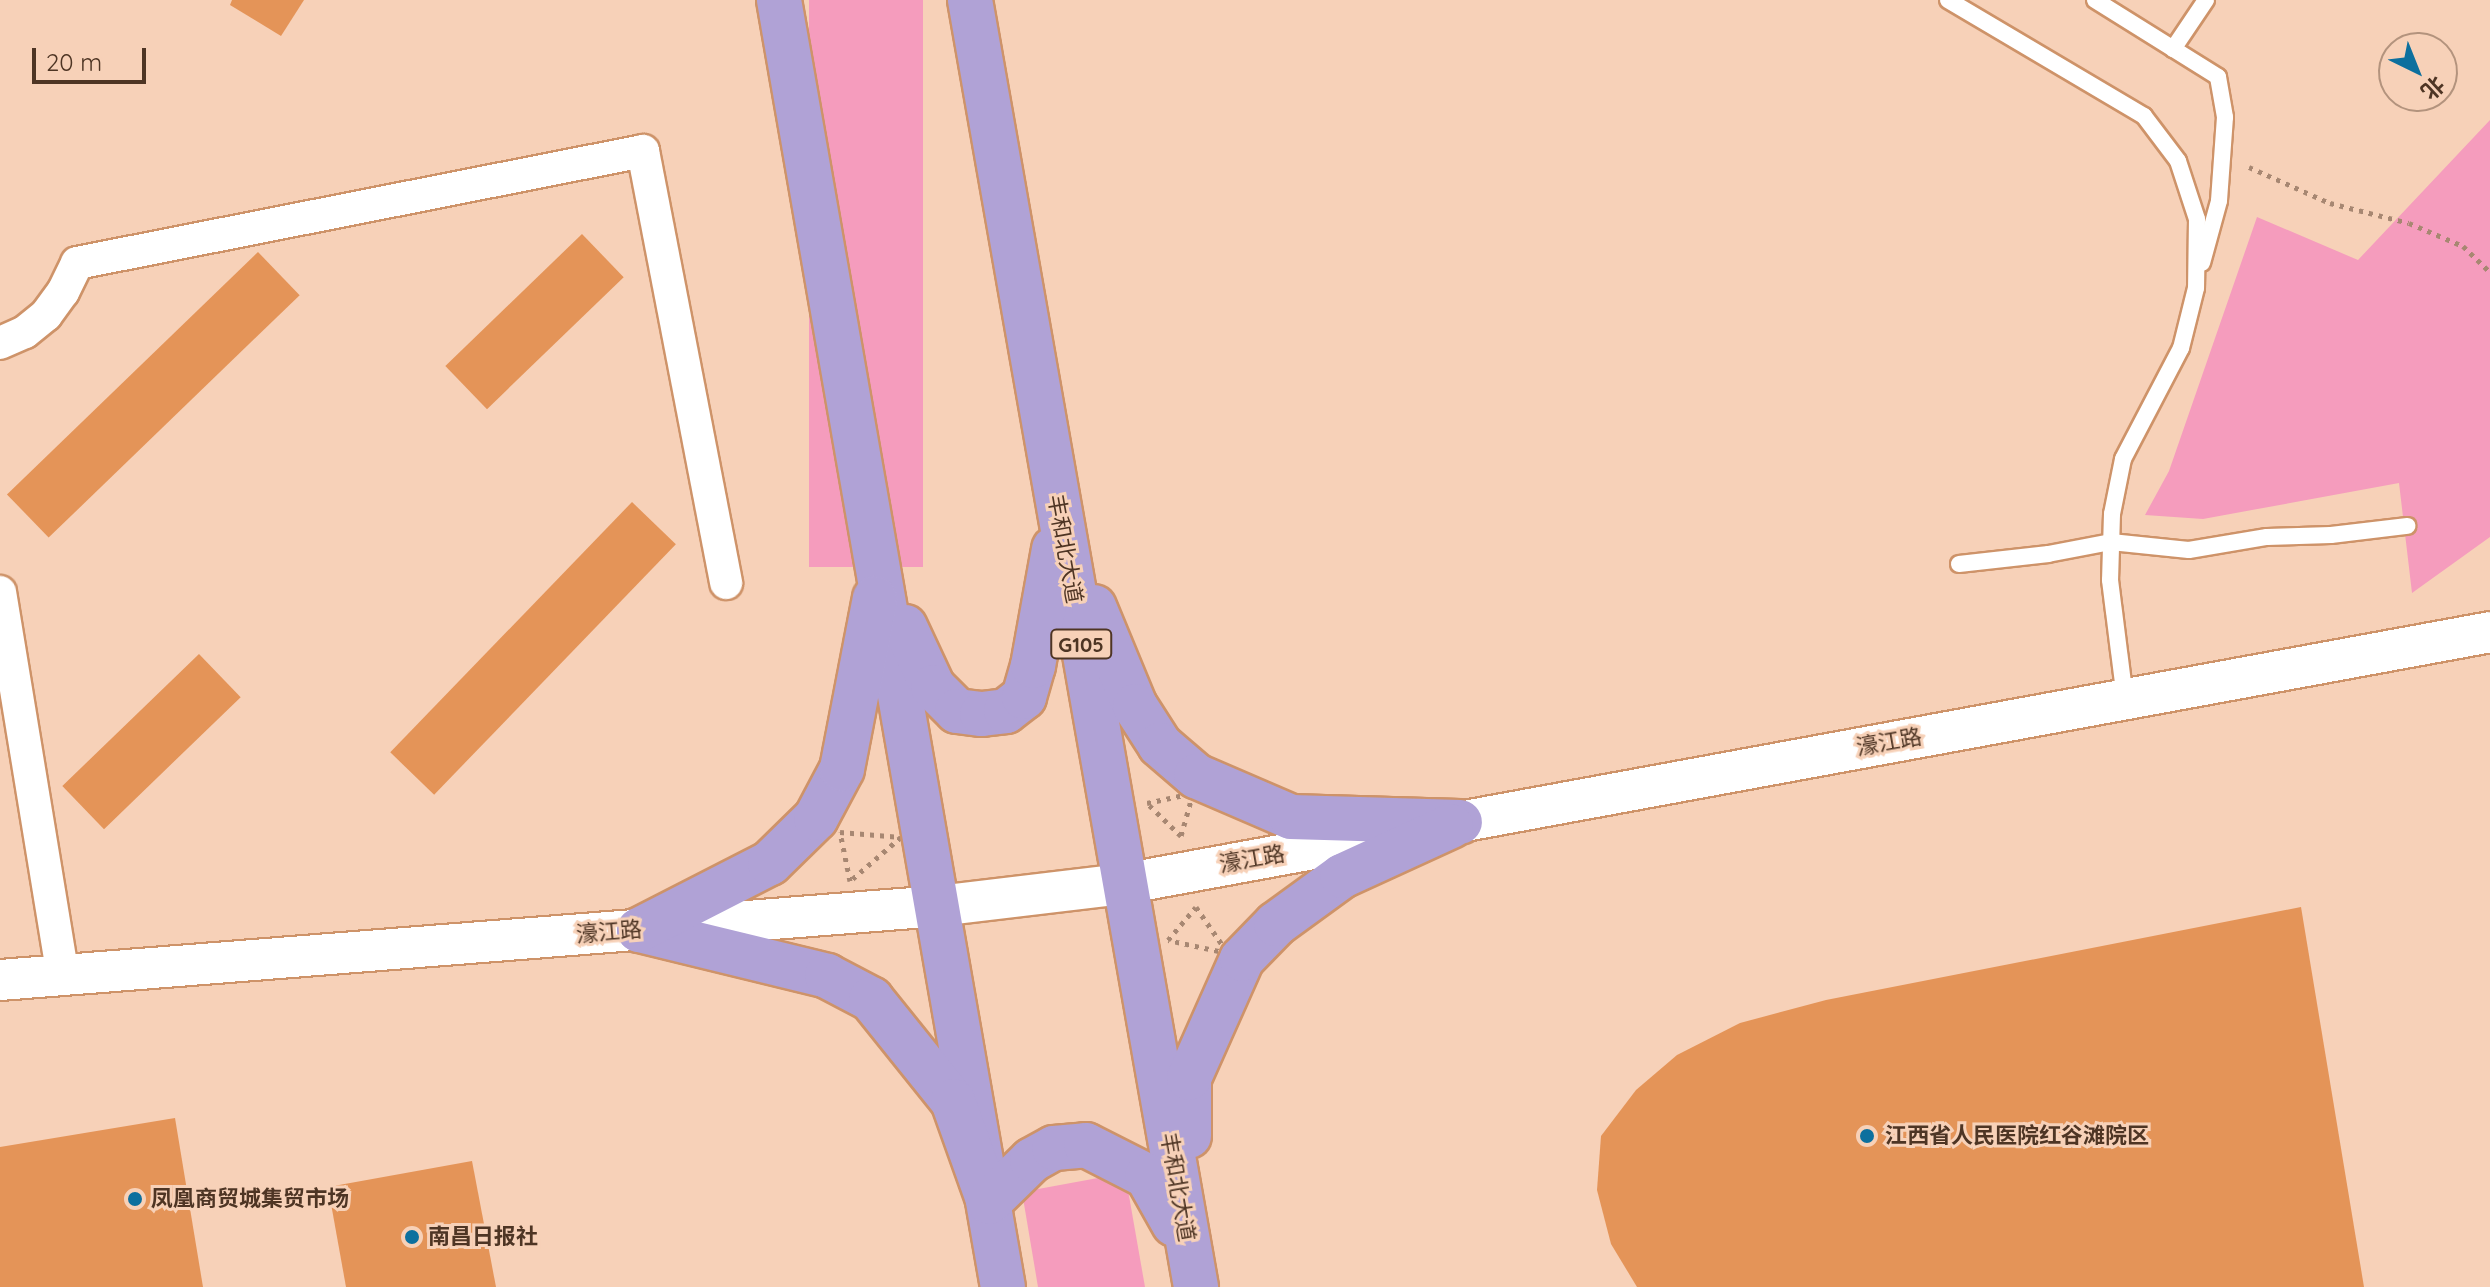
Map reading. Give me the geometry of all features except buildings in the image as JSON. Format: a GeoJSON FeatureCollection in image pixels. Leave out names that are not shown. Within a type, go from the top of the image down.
{"type":"FeatureCollection","features":[{"type":"Feature","properties":{"kind":"highway"},"geometry":{"type":"LineString","coordinates":[[779,0],[1003,1287]]}},
{"type":"Feature","properties":{"kind":"highway","name":"丰和北大道"},"geometry":{"type":"LineString","coordinates":[[970,0],[1192,1269]]}},
{"type":"Feature","properties":{"kind":"highway"},"geometry":{"type":"LineString","coordinates":[[880,573],[933,687],[957,711],[982,714],[1006,711],[1024,697],[1033,666],[1060,519]]}},
{"type":"Feature","properties":{"kind":"highway"},"geometry":{"type":"LineString","coordinates":[[1060,519],[1135,706],[1160,745],[1196,776],[1291,817],[1460,822]]}},
{"type":"Feature","properties":{"kind":"highway"},"geometry":{"type":"LineString","coordinates":[[639,930],[770,863],[816,818],[842,769],[880,573]]}},
{"type":"Feature","properties":{"kind":"highway"},"geometry":{"type":"LineString","coordinates":[[1192,1269],[1189,1078],[1242,959],[1276,924],[1342,876],[1460,822]]}},
{"type":"Feature","properties":{"kind":"highway"},"geometry":{"type":"LineString","coordinates":[[639,930],[827,976],[871,999],[953,1101],[989,1202]]}},
{"type":"Feature","properties":{"kind":"highway"},"geometry":{"type":"LineString","coordinates":[[989,1202],[1032,1160],[1054,1148],[1086,1145],[1147,1176],[1192,1269]]}},
{"type":"Feature","properties":{"kind":"street"},"geometry":{"type":"LineString","coordinates":[[0,343],[25,332],[46,315],[63,292],[77,263],[643,151],[726,583]]}},
{"type":"Feature","properties":{"kind":"street"},"geometry":{"type":"LineString","coordinates":[[0,592],[63,975]]}},
{"type":"Feature","properties":{"kind":"street","name":"濠江路"},"geometry":{"type":"LineString","coordinates":[[0,980],[938,906],[1123,884],[2490,632]]}},
{"type":"Feature","properties":{"kind":"lane"},"geometry":{"type":"LineString","coordinates":[[1948,0],[2144,116],[2178,161],[2197,219],[2196,288]]}},
{"type":"Feature","properties":{"kind":"lane"},"geometry":{"type":"LineString","coordinates":[[2095,0],[2218,77],[2225,117],[2219,201],[2181,348],[2123,459],[2112,514],[2110,580],[2125,699]]}},
{"type":"Feature","properties":{"kind":"lane"},"geometry":{"type":"LineString","coordinates":[[2173,49],[2206,0]]}},
{"type":"Feature","properties":{"kind":"lane"},"geometry":{"type":"LineString","coordinates":[[1959,564],[2048,554],[2111,542],[2189,550],[2267,537],[2331,535],[2407,526]]}},
{"type":"Feature","properties":{"kind":"path"},"geometry":{"type":"LineString","coordinates":[[2222,155],[2330,203],[2409,223],[2463,246],[2490,272]]}},
{"type":"Feature","properties":{"kind":"path"},"geometry":{"type":"LineString","coordinates":[[840,832],[901,837],[881,854],[850,881],[840,832]]}},
{"type":"Feature","properties":{"kind":"path"},"geometry":{"type":"LineString","coordinates":[[1196,907],[1228,953],[1198,947],[1168,940],[1196,907]]}},
{"type":"Feature","properties":{"kind":"shaded area"},"geometry":{"type":"Polygon","coordinates":[[[809,0],[923,0],[923,567],[809,567],[809,0]]]}},
{"type":"Feature","properties":{"kind":"shaded area"},"geometry":{"type":"Polygon","coordinates":[[[2490,120],[2490,537],[2412,593],[2399,483],[2203,519],[2145,515],[2169,471],[2257,217],[2358,260],[2490,120]]]}},
{"type":"Feature","properties":{"kind":"shaded area"},"geometry":{"type":"Polygon","coordinates":[[[1125,1173],[1145,1287],[1038,1287],[1022,1192],[1125,1173]]]}},
{"type":"Feature","properties":{"kind":"place","name":"江西省人民医院红谷滩院区"},"geometry":{"type":"Point","coordinates":[1867,1136]}},
{"type":"Feature","properties":{"kind":"place","name":"凤凰商贸城集贸市场"},"geometry":{"type":"Point","coordinates":[135,1199]}},
{"type":"Feature","properties":{"kind":"place","name":"南昌日报社"},"geometry":{"type":"Point","coordinates":[412,1237]}}]}
